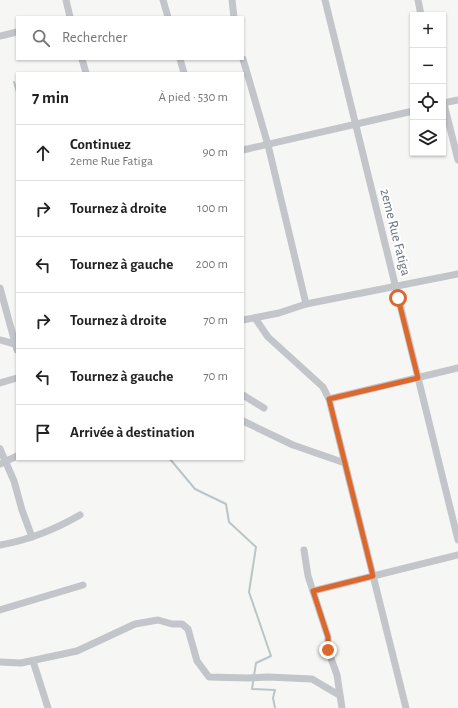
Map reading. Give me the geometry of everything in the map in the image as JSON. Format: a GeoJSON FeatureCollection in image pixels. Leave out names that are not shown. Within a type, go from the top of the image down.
{"type":"FeatureCollection","features":[{"type":"Feature","properties":{"kind":"street"},"geometry":{"type":"LineString","coordinates":[[66,0],[70,16]]}},
{"type":"Feature","properties":{"kind":"street"},"geometry":{"type":"LineString","coordinates":[[163,0],[168,16]]}},
{"type":"Feature","properties":{"kind":"street"},"geometry":{"type":"LineString","coordinates":[[232,0],[234,16]]}},
{"type":"Feature","properties":{"kind":"street","name":"2eme Rue Fatiga"},"geometry":{"type":"LineString","coordinates":[[325,0],[458,540]]}},
{"type":"Feature","properties":{"kind":"street"},"geometry":{"type":"LineString","coordinates":[[418,0],[420,12]]}},
{"type":"Feature","properties":{"kind":"street"},"geometry":{"type":"LineString","coordinates":[[0,36],[16,32]]}},
{"type":"Feature","properties":{"kind":"street"},"geometry":{"type":"LineString","coordinates":[[82,60],[86,72]]}},
{"type":"Feature","properties":{"kind":"street"},"geometry":{"type":"LineString","coordinates":[[180,60],[184,72]]}},
{"type":"Feature","properties":{"kind":"street"},"geometry":{"type":"LineString","coordinates":[[243,60],[268,145],[306,304]]}},
{"type":"Feature","properties":{"kind":"street"},"geometry":{"type":"LineString","coordinates":[[446,102],[458,100]]}},
{"type":"Feature","properties":{"kind":"street"},"geometry":{"type":"LineString","coordinates":[[244,150],[410,112]]}},
{"type":"Feature","properties":{"kind":"street"},"geometry":{"type":"LineString","coordinates":[[446,114],[458,160]]}},
{"type":"Feature","properties":{"kind":"street"},"geometry":{"type":"LineString","coordinates":[[244,320],[279,313],[306,304],[458,274]]}},
{"type":"Feature","properties":{"kind":"street"},"geometry":{"type":"LineString","coordinates":[[0,288],[16,347]]}},
{"type":"Feature","properties":{"kind":"street"},"geometry":{"type":"LineString","coordinates":[[255,318],[268,337],[323,387],[329,399],[406,708]]}},
{"type":"Feature","properties":{"kind":"street"},"geometry":{"type":"LineString","coordinates":[[0,340],[16,347]]}},
{"type":"Feature","properties":{"kind":"street"},"geometry":{"type":"LineString","coordinates":[[329,399],[458,368]]}},
{"type":"Feature","properties":{"kind":"street"},"geometry":{"type":"LineString","coordinates":[[0,383],[16,378]]}},
{"type":"Feature","properties":{"kind":"street"},"geometry":{"type":"LineString","coordinates":[[244,396],[264,408]]}},
{"type":"Feature","properties":{"kind":"street"},"geometry":{"type":"LineString","coordinates":[[244,421],[293,445],[345,463]]}},
{"type":"Feature","properties":{"kind":"street"},"geometry":{"type":"LineString","coordinates":[[0,449],[4,463],[14,481],[22,510],[32,537]]}},
{"type":"Feature","properties":{"kind":"street"},"geometry":{"type":"LineString","coordinates":[[4,463],[16,457]]}},
{"type":"Feature","properties":{"kind":"street"},"geometry":{"type":"LineString","coordinates":[[0,545],[54,530],[80,515]]}},
{"type":"Feature","properties":{"kind":"street"},"geometry":{"type":"LineString","coordinates":[[304,550],[308,576],[328,637],[328,650],[337,675],[342,708]]}},
{"type":"Feature","properties":{"kind":"street"},"geometry":{"type":"LineString","coordinates":[[313,591],[458,555]]}},
{"type":"Feature","properties":{"kind":"street"},"geometry":{"type":"LineString","coordinates":[[0,610],[83,585]]}},
{"type":"Feature","properties":{"kind":"street"},"geometry":{"type":"LineString","coordinates":[[0,662],[22,663],[76,651],[135,624],[158,620],[172,624],[182,624],[188,629],[197,661],[209,676],[248,678],[268,676],[312,679],[339,695]]}},
{"type":"Feature","properties":{"kind":"street"},"geometry":{"type":"LineString","coordinates":[[33,661],[48,708]]}},
{"type":"Feature","properties":{"kind":"waterway"},"geometry":{"type":"LineString","coordinates":[[14,82],[16,89]]}},
{"type":"Feature","properties":{"kind":"waterway"},"geometry":{"type":"LineString","coordinates":[[171,460],[195,489],[226,504],[229,522],[256,547],[249,592],[271,656],[256,663],[252,689],[275,690],[273,698],[275,708]]}},
{"type":"Feature","properties":{"kind":"route"},"geometry":{"type":"LineString","coordinates":[[328,650],[328,637],[313,591],[373,576],[329,399],[418,378],[398,298]]}}]}
